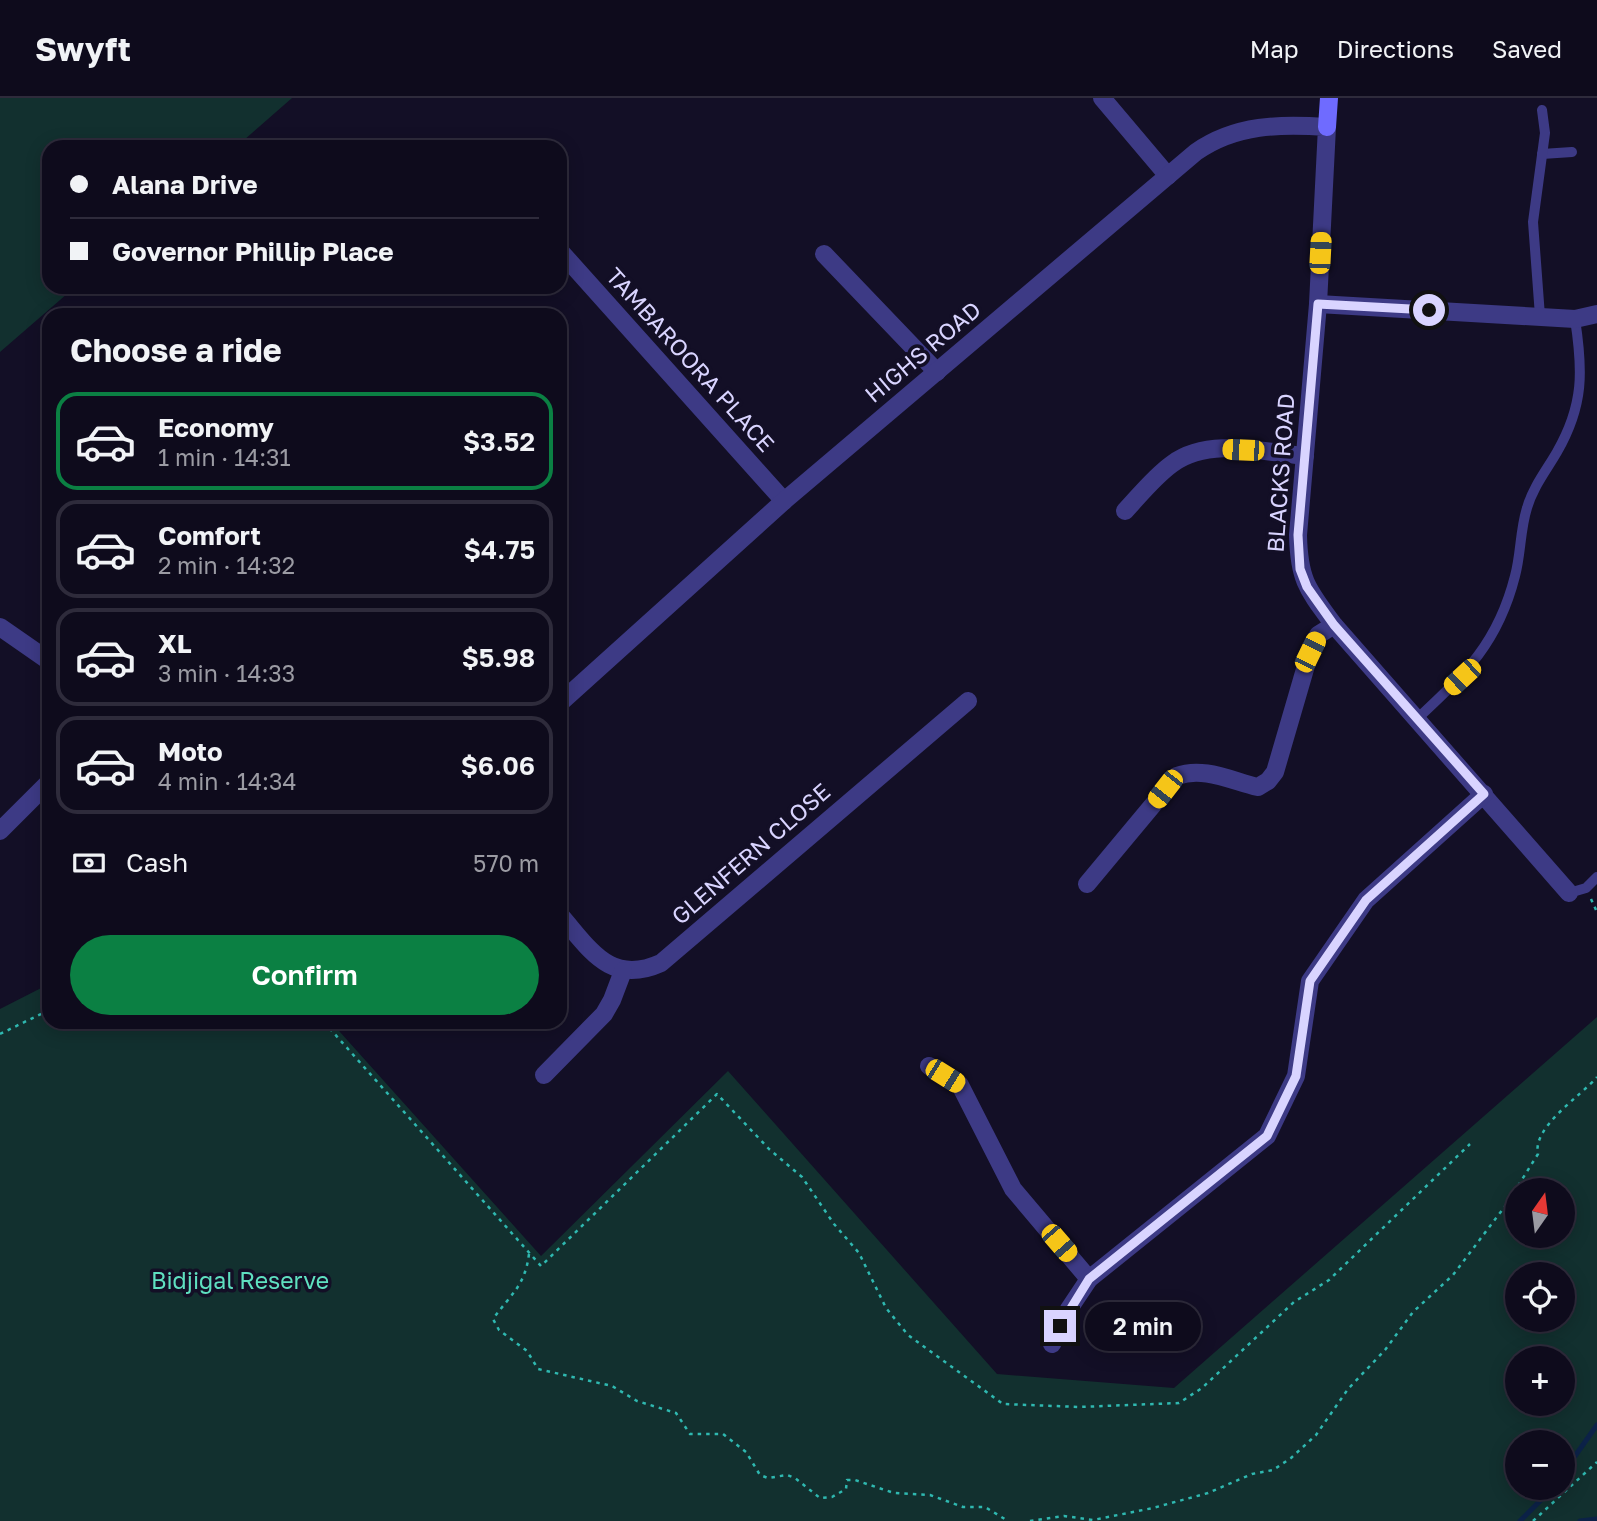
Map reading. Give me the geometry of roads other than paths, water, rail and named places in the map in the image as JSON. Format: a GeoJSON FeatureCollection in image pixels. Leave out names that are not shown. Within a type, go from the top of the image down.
{"type":"FeatureCollection","features":[{"type":"Feature","properties":{"kind":"street"},"geometry":{"type":"LineString","coordinates":[[1102,98],[1168,177]]}},
{"type":"Feature","properties":{"kind":"street"},"geometry":{"type":"LineString","coordinates":[[1326,127],[1329,98]]}},
{"type":"Feature","properties":{"kind":"street","name":"HIGHS ROAD"},"geometry":{"type":"LineString","coordinates":[[567,697],[784,501],[1196,152],[1233,131],[1280,126],[1326,127]]}},
{"type":"Feature","properties":{"kind":"street","name":"BLACKS ROAD"},"geometry":{"type":"LineString","coordinates":[[1326,127],[1318,304],[1298,535],[1300,569],[1307,587],[1334,625],[1569,892]]}},
{"type":"Feature","properties":{"kind":"street"},"geometry":{"type":"LineString","coordinates":[[824,254],[937,372]]}},
{"type":"Feature","properties":{"kind":"street","name":"TAMBAROORA PLACE"},"geometry":{"type":"LineString","coordinates":[[567,259],[784,501]]}},
{"type":"Feature","properties":{"kind":"street"},"geometry":{"type":"LineString","coordinates":[[1318,304],[1575,319],[1597,314]]}},
{"type":"Feature","properties":{"kind":"street"},"geometry":{"type":"LineString","coordinates":[[1125,511],[1173,463],[1191,453],[1209,449],[1305,456]]}},
{"type":"Feature","properties":{"kind":"street"},"geometry":{"type":"LineString","coordinates":[[1087,884],[1177,776],[1200,772],[1258,787],[1268,781],[1275,772],[1310,652],[1318,635],[1334,625]]}},
{"type":"Feature","properties":{"kind":"street"},"geometry":{"type":"LineString","coordinates":[[0,627],[42,656]]}},
{"type":"Feature","properties":{"kind":"street","name":"GLENFERN CLOSE"},"geometry":{"type":"LineString","coordinates":[[622,971],[642,972],[661,963],[968,701]]}},
{"type":"Feature","properties":{"kind":"street"},"geometry":{"type":"LineString","coordinates":[[0,831],[42,789]]}},
{"type":"Feature","properties":{"kind":"street"},"geometry":{"type":"LineString","coordinates":[[1052,1344],[1069,1309],[1089,1279],[1267,1136],[1296,1076],[1310,981],[1366,900],[1484,794]]}},
{"type":"Feature","properties":{"kind":"street"},"geometry":{"type":"LineString","coordinates":[[544,1075],[604,1014],[622,971],[600,959],[567,923]]}},
{"type":"Feature","properties":{"kind":"street"},"geometry":{"type":"LineString","coordinates":[[929,1066],[960,1085],[1013,1189],[1089,1279]]}},
{"type":"Feature","properties":{"kind":"lane"},"geometry":{"type":"LineString","coordinates":[[1539,316],[1533,222],[1545,133],[1542,110]]}},
{"type":"Feature","properties":{"kind":"lane"},"geometry":{"type":"LineString","coordinates":[[1542,154],[1572,152]]}},
{"type":"Feature","properties":{"kind":"lane"},"geometry":{"type":"LineString","coordinates":[[1418,718],[1462,677],[1485,649],[1503,614],[1516,575],[1526,509],[1538,480],[1572,426],[1582,381],[1575,319]]}},
{"type":"Feature","properties":{"kind":"lane"},"geometry":{"type":"LineString","coordinates":[[1569,892],[1586,888],[1597,877]]}},
{"type":"Feature","properties":{"kind":"waterway"},"geometry":{"type":"LineString","coordinates":[[1575,1456],[1597,1425]]}},
{"type":"Feature","properties":{"kind":"waterway"},"geometry":{"type":"LineString","coordinates":[[1520,1521],[1541,1500]]}},
{"type":"Feature","properties":{"kind":"waterway"},"geometry":{"type":"LineString","coordinates":[[1580,1521],[1597,1519]]}},
{"type":"Feature","properties":{"kind":"park label","name":"Bidjigal Reserve"},"geometry":{"type":"Point","coordinates":[240,1281]}}]}
